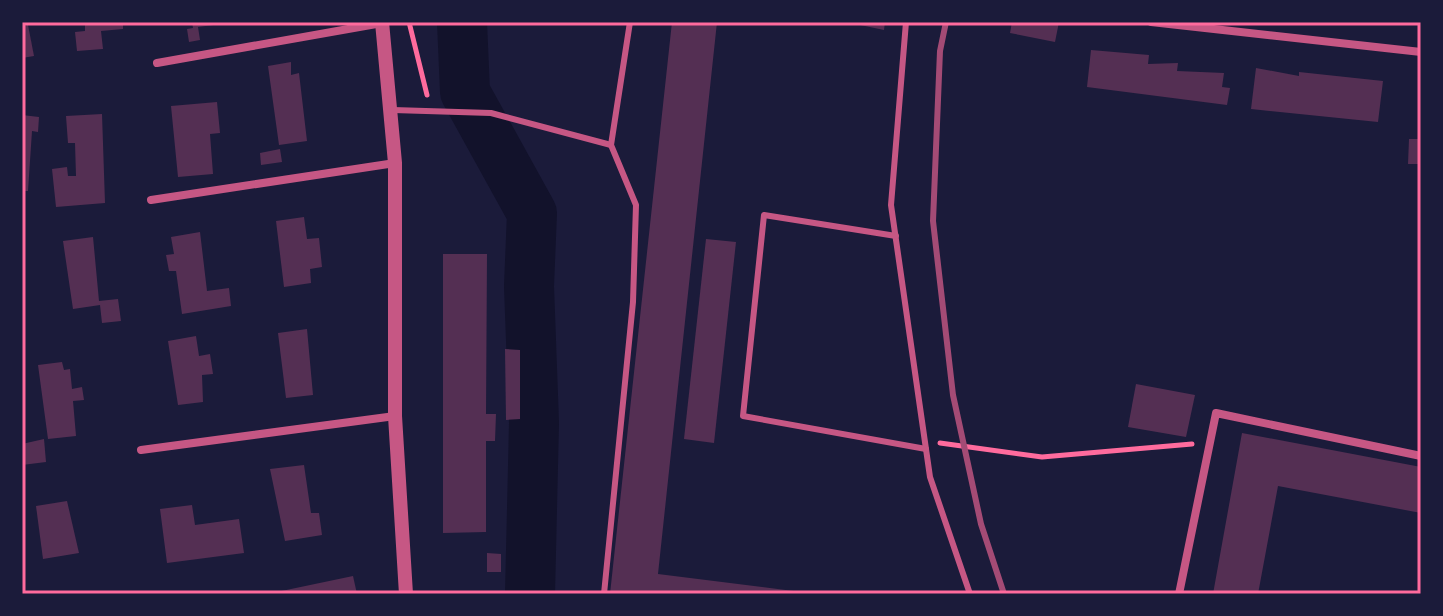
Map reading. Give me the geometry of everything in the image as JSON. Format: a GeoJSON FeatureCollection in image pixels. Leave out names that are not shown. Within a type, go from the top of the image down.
{"type":"FeatureCollection","features":[{"type":"Feature","properties":{"kind":"street"},"geometry":{"type":"LineString","coordinates":[[157,63],[382,22],[393,110],[395,416],[406,594]]}},
{"type":"Feature","properties":{"kind":"street"},"geometry":{"type":"LineString","coordinates":[[1151,22],[1421,52]]}},
{"type":"Feature","properties":{"kind":"street"},"geometry":{"type":"LineString","coordinates":[[151,200],[395,163]]}},
{"type":"Feature","properties":{"kind":"street"},"geometry":{"type":"LineString","coordinates":[[1179,594],[1216,413],[1421,456]]}},
{"type":"Feature","properties":{"kind":"street"},"geometry":{"type":"LineString","coordinates":[[141,450],[395,416]]}},
{"type":"Feature","properties":{"kind":"lane"},"geometry":{"type":"LineString","coordinates":[[604,594],[633,302],[636,205],[611,145],[630,22]]}},
{"type":"Feature","properties":{"kind":"lane"},"geometry":{"type":"LineString","coordinates":[[906,22],[891,205],[930,477],[970,594]]}},
{"type":"Feature","properties":{"kind":"lane"},"geometry":{"type":"LineString","coordinates":[[393,110],[491,113],[611,145]]}},
{"type":"Feature","properties":{"kind":"lane"},"geometry":{"type":"LineString","coordinates":[[896,236],[764,215],[743,416],[926,449]]}},
{"type":"Feature","properties":{"kind":"path"},"geometry":{"type":"LineString","coordinates":[[409,22],[427,94]]}},
{"type":"Feature","properties":{"kind":"path"},"geometry":{"type":"LineString","coordinates":[[933,442],[1042,457],[1209,443]]}},
{"type":"Feature","properties":{"kind":"building"},"geometry":{"type":"Polygon","coordinates":[[[85,22],[123,22],[123,29],[101,31],[103,49],[77,51],[75,32],[85,31],[85,22]]]}},
{"type":"Feature","properties":{"kind":"building"},"geometry":{"type":"Polygon","coordinates":[[[192,22],[221,24],[198,27],[200,40],[189,42],[187,29],[193,28],[192,22]]]}},
{"type":"Feature","properties":{"kind":"building"},"geometry":{"type":"Polygon","coordinates":[[[672,22],[717,22],[658,574],[817,594],[610,594],[672,22]]]}},
{"type":"Feature","properties":{"kind":"building"},"geometry":{"type":"Polygon","coordinates":[[[846,22],[885,22],[884,30],[846,22]]]}},
{"type":"Feature","properties":{"kind":"building"},"geometry":{"type":"Polygon","coordinates":[[[1012,22],[1059,22],[1055,42],[1010,33],[1012,22]]]}},
{"type":"Feature","properties":{"kind":"building"},"geometry":{"type":"Polygon","coordinates":[[[28,25],[34,56],[22,58],[22,27],[28,25]]]}},
{"type":"Feature","properties":{"kind":"building"},"geometry":{"type":"Polygon","coordinates":[[[1091,50],[1149,55],[1148,64],[1178,63],[1177,71],[1224,73],[1222,87],[1230,88],[1227,105],[1087,87],[1091,50]]]}},
{"type":"Feature","properties":{"kind":"building"},"geometry":{"type":"Polygon","coordinates":[[[291,62],[291,75],[299,73],[307,141],[279,145],[268,66],[291,62]]]}},
{"type":"Feature","properties":{"kind":"building"},"geometry":{"type":"Polygon","coordinates":[[[1256,68],[1299,76],[1299,72],[1383,81],[1378,122],[1251,109],[1256,68]]]}},
{"type":"Feature","properties":{"kind":"building"},"geometry":{"type":"Polygon","coordinates":[[[217,102],[220,133],[210,134],[213,174],[178,177],[171,106],[217,102]]]}},
{"type":"Feature","properties":{"kind":"building"},"geometry":{"type":"Polygon","coordinates":[[[102,114],[105,203],[56,207],[52,169],[67,167],[68,176],[76,176],[75,143],[68,143],[66,116],[102,114]]]}},
{"type":"Feature","properties":{"kind":"building"},"geometry":{"type":"Polygon","coordinates":[[[22,115],[39,117],[38,132],[32,131],[28,191],[22,191],[22,115]]]}},
{"type":"Feature","properties":{"kind":"building"},"geometry":{"type":"Polygon","coordinates":[[[1409,139],[1421,139],[1421,164],[1408,164],[1409,139]]]}},
{"type":"Feature","properties":{"kind":"building"},"geometry":{"type":"Polygon","coordinates":[[[280,149],[282,162],[261,165],[260,153],[280,149]]]}},
{"type":"Feature","properties":{"kind":"building"},"geometry":{"type":"Polygon","coordinates":[[[304,217],[307,239],[319,238],[322,267],[310,269],[311,283],[284,287],[276,221],[304,217]]]}},
{"type":"Feature","properties":{"kind":"building"},"geometry":{"type":"Polygon","coordinates":[[[200,232],[207,291],[229,288],[231,306],[182,314],[176,271],[169,271],[166,255],[174,254],[171,237],[200,232]]]}},
{"type":"Feature","properties":{"kind":"building"},"geometry":{"type":"Polygon","coordinates":[[[93,237],[99,301],[118,299],[121,321],[102,323],[100,305],[73,309],[63,241],[93,237]]]}},
{"type":"Feature","properties":{"kind":"building"},"geometry":{"type":"Polygon","coordinates":[[[706,239],[736,242],[714,443],[684,439],[706,239]]]}},
{"type":"Feature","properties":{"kind":"building"},"geometry":{"type":"Polygon","coordinates":[[[443,254],[487,254],[486,414],[496,414],[495,441],[486,441],[486,532],[443,533],[443,254]]]}},
{"type":"Feature","properties":{"kind":"building"},"geometry":{"type":"Polygon","coordinates":[[[307,329],[313,395],[286,398],[278,333],[307,329]]]}},
{"type":"Feature","properties":{"kind":"building"},"geometry":{"type":"Polygon","coordinates":[[[196,336],[199,356],[210,354],[213,374],[202,375],[203,402],[178,405],[168,341],[196,336]]]}},
{"type":"Feature","properties":{"kind":"building"},"geometry":{"type":"Polygon","coordinates":[[[505,349],[520,350],[520,419],[506,420],[505,349]]]}},
{"type":"Feature","properties":{"kind":"building"},"geometry":{"type":"Polygon","coordinates":[[[62,362],[64,370],[70,369],[72,389],[82,387],[84,400],[73,401],[76,436],[48,439],[38,365],[62,362]]]}},
{"type":"Feature","properties":{"kind":"building"},"geometry":{"type":"Polygon","coordinates":[[[1136,384],[1195,395],[1186,437],[1128,427],[1136,384]]]}},
{"type":"Feature","properties":{"kind":"building"},"geometry":{"type":"Polygon","coordinates":[[[1242,433],[1421,467],[1421,513],[1278,486],[1258,594],[1213,594],[1242,433]]]}},
{"type":"Feature","properties":{"kind":"building"},"geometry":{"type":"Polygon","coordinates":[[[44,439],[46,462],[22,465],[22,444],[44,439]]]}},
{"type":"Feature","properties":{"kind":"building"},"geometry":{"type":"Polygon","coordinates":[[[304,465],[311,513],[319,513],[322,535],[285,541],[270,469],[304,465]]]}},
{"type":"Feature","properties":{"kind":"building"},"geometry":{"type":"Polygon","coordinates":[[[67,501],[79,553],[43,559],[36,506],[67,501]]]}},
{"type":"Feature","properties":{"kind":"building"},"geometry":{"type":"Polygon","coordinates":[[[192,505],[195,525],[239,519],[244,553],[167,563],[160,509],[192,505]]]}},
{"type":"Feature","properties":{"kind":"building"},"geometry":{"type":"Polygon","coordinates":[[[487,553],[501,554],[501,572],[487,572],[487,553]]]}},
{"type":"Feature","properties":{"kind":"building"},"geometry":{"type":"Polygon","coordinates":[[[353,576],[357,594],[272,594],[272,593],[353,576]]]}},
{"type":"Feature","properties":{"kind":"waterway"},"geometry":{"type":"LineString","coordinates":[[462,22],[465,92],[532,213],[529,286],[534,423],[530,594]]}},
{"type":"Feature","properties":{"kind":"railway"},"geometry":{"type":"LineString","coordinates":[[946,22],[940,51],[933,221],[953,395],[981,524],[1004,594]]}}]}
